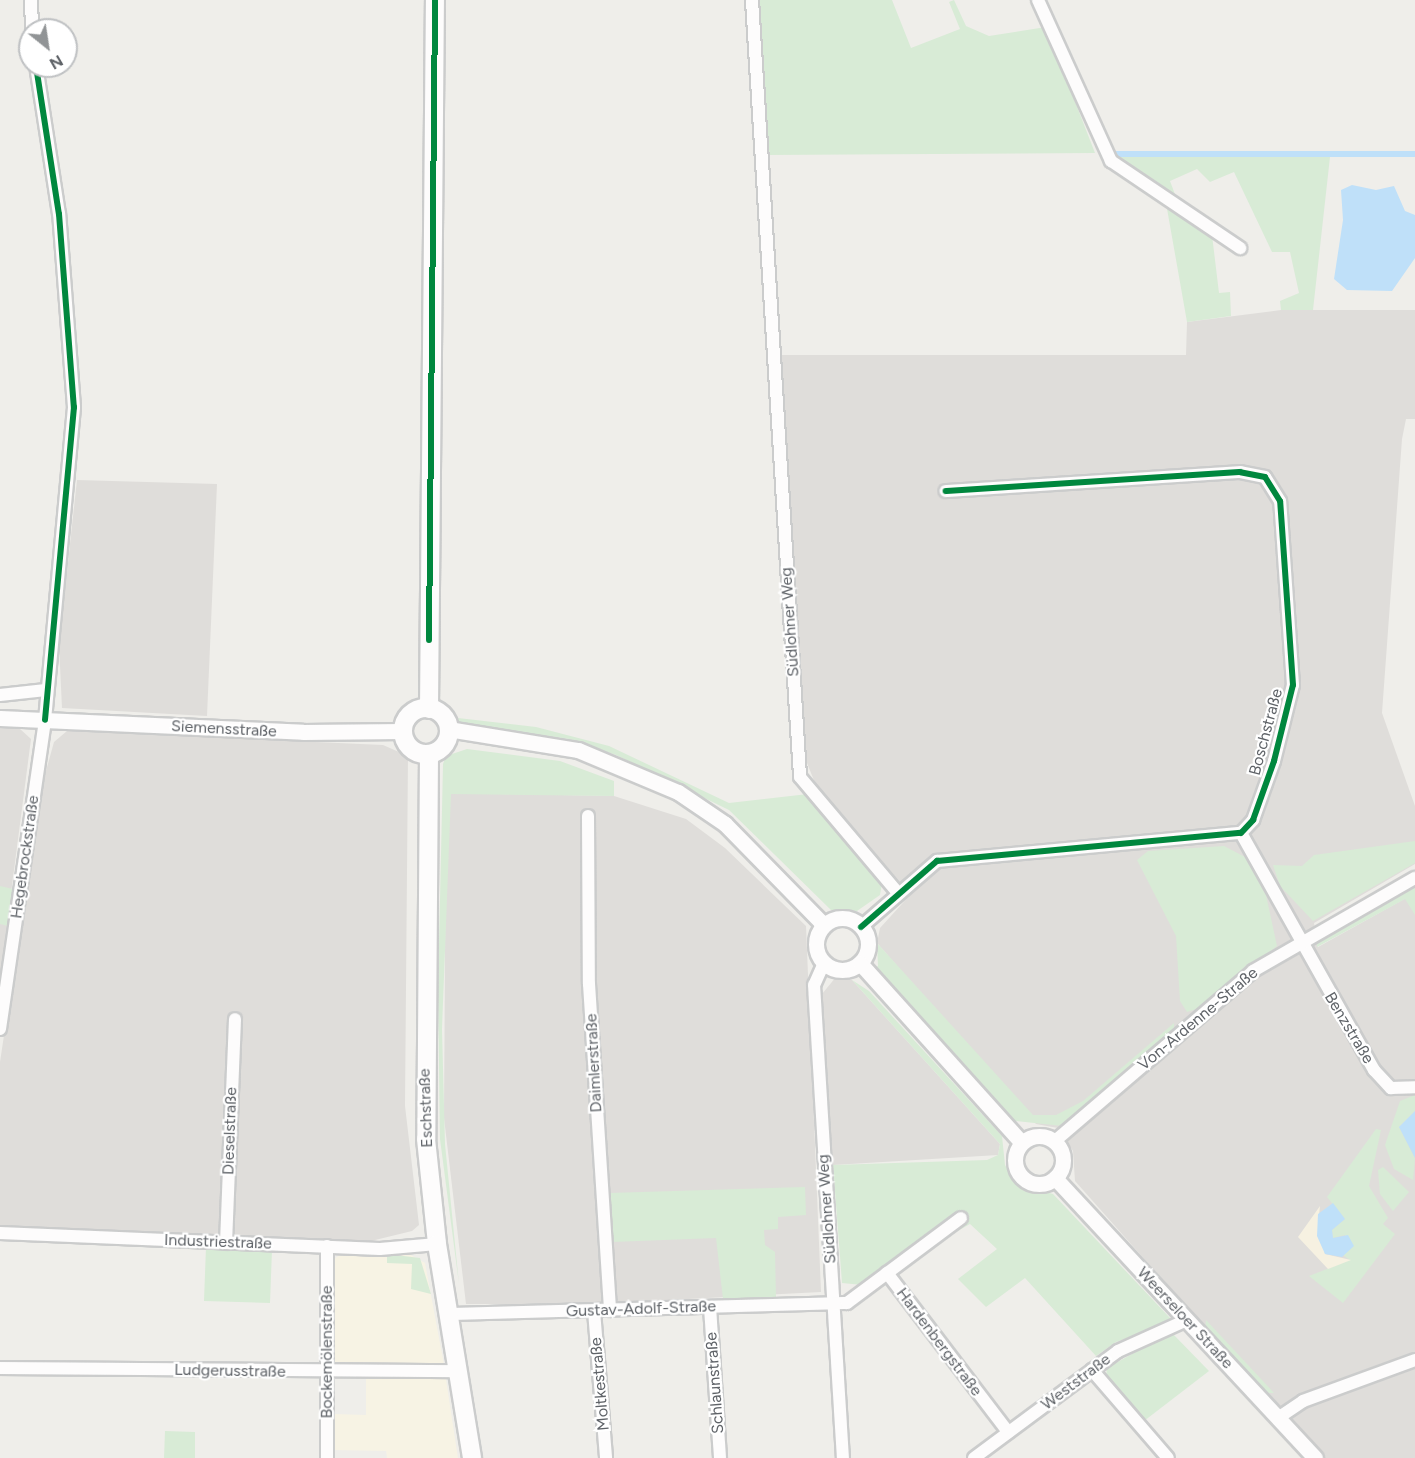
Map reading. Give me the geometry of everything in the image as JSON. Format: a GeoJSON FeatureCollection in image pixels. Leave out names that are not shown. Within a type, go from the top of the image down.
{"type":"FeatureCollection","features":[{"type":"Feature","properties":{"kind":"main road"},"geometry":{"type":"LineString","coordinates":[[429,709],[435,0]]}},
{"type":"Feature","properties":{"kind":"main road"},"geometry":{"type":"LineString","coordinates":[[429,709],[442,716],[448,729],[444,745],[429,754],[408,746],[403,731],[414,712],[429,709]]}},
{"type":"Feature","properties":{"kind":"main road","name":"Eschstraße"},"geometry":{"type":"LineString","coordinates":[[429,754],[424,1089],[437,1244],[472,1458]]}},
{"type":"Feature","properties":{"kind":"street"},"geometry":{"type":"LineString","coordinates":[[31,0],[32,18]]}},
{"type":"Feature","properties":{"kind":"street","name":"Südlohner Weg"},"geometry":{"type":"LineString","coordinates":[[752,0],[769,316],[800,777],[898,893]]}},
{"type":"Feature","properties":{"kind":"street"},"geometry":{"type":"LineString","coordinates":[[1038,0],[1111,161],[1240,248]]}},
{"type":"Feature","properties":{"kind":"street","name":"Hegebrockstraße"},"geometry":{"type":"LineString","coordinates":[[0,1029],[45,720],[74,407],[59,214],[38,78]]}},
{"type":"Feature","properties":{"kind":"street","name":"Boschstraße"},"geometry":{"type":"LineString","coordinates":[[946,491],[1240,472],[1265,477],[1280,501],[1293,685],[1274,761],[1253,820],[1241,833]]}},
{"type":"Feature","properties":{"kind":"street"},"geometry":{"type":"LineString","coordinates":[[0,695],[46,690]]}},
{"type":"Feature","properties":{"kind":"street","name":"Siemensstraße"},"geometry":{"type":"LineString","coordinates":[[0,718],[303,732],[403,731]]}},
{"type":"Feature","properties":{"kind":"street"},"geometry":{"type":"LineString","coordinates":[[448,729],[579,750],[664,784],[725,824],[824,925]]}},
{"type":"Feature","properties":{"kind":"street","name":"Daimlerstraße"},"geometry":{"type":"LineString","coordinates":[[588,816],[589,984],[610,1310]]}},
{"type":"Feature","properties":{"kind":"street"},"geometry":{"type":"LineString","coordinates":[[861,927],[937,861],[1241,833],[1299,943]]}},
{"type":"Feature","properties":{"kind":"street","name":"Von-Ardenne-Straße"},"geometry":{"type":"LineString","coordinates":[[1054,1141],[1253,971],[1415,878]]}},
{"type":"Feature","properties":{"kind":"street"},"geometry":{"type":"LineString","coordinates":[[839,918],[861,927],[868,945],[860,963],[842,970],[824,963],[816,948],[824,925],[839,918]]}},
{"type":"Feature","properties":{"kind":"street","name":"Benzstraße"},"geometry":{"type":"LineString","coordinates":[[1299,943],[1381,1080],[1398,1090],[1415,1087]]}},
{"type":"Feature","properties":{"kind":"street","name":"Südlohner Weg"},"geometry":{"type":"LineString","coordinates":[[824,963],[814,985],[843,1458]]}},
{"type":"Feature","properties":{"kind":"street"},"geometry":{"type":"LineString","coordinates":[[860,963],[1021,1142]]}},
{"type":"Feature","properties":{"kind":"street","name":"Dieselstraße"},"geometry":{"type":"LineString","coordinates":[[226,1243],[235,1019]]}},
{"type":"Feature","properties":{"kind":"street"},"geometry":{"type":"LineString","coordinates":[[1041,1135],[1054,1141],[1063,1155],[1055,1178],[1041,1184],[1021,1177],[1014,1163],[1021,1142],[1041,1135]]}},
{"type":"Feature","properties":{"kind":"street","name":"Weerseloer Straße"},"geometry":{"type":"LineString","coordinates":[[1055,1178],[1315,1458]]}},
{"type":"Feature","properties":{"kind":"street"},"geometry":{"type":"LineString","coordinates":[[887,1274],[961,1218]]}},
{"type":"Feature","properties":{"kind":"street","name":"Industriestraße"},"geometry":{"type":"LineString","coordinates":[[0,1233],[327,1246],[437,1244]]}},
{"type":"Feature","properties":{"kind":"street","name":"Bockemölenstraße"},"geometry":{"type":"LineString","coordinates":[[327,1246],[327,1458]]}},
{"type":"Feature","properties":{"kind":"street","name":"Hardenbergstraße"},"geometry":{"type":"LineString","coordinates":[[833,1304],[847,1303],[887,1274],[1008,1432]]}},
{"type":"Feature","properties":{"kind":"street","name":"Gustav-Adolf-Straße"},"geometry":{"type":"LineString","coordinates":[[449,1314],[833,1304]]}},
{"type":"Feature","properties":{"kind":"street","name":"Schlaunstraße"},"geometry":{"type":"LineString","coordinates":[[710,1308],[720,1458]]}},
{"type":"Feature","properties":{"kind":"street","name":"Moltkestraße"},"geometry":{"type":"LineString","coordinates":[[594,1311],[606,1458]]}},
{"type":"Feature","properties":{"kind":"street","name":"Weststraße"},"geometry":{"type":"LineString","coordinates":[[974,1458],[1092,1370],[1144,1336],[1187,1320]]}},
{"type":"Feature","properties":{"kind":"street"},"geometry":{"type":"LineString","coordinates":[[1278,1418],[1303,1401],[1415,1360]]}},
{"type":"Feature","properties":{"kind":"street","name":"Ludgerusstraße"},"geometry":{"type":"LineString","coordinates":[[0,1368],[326,1373],[459,1371]]}},
{"type":"Feature","properties":{"kind":"street"},"geometry":{"type":"LineString","coordinates":[[1092,1370],[1168,1458]]}},
{"type":"Feature","properties":{"kind":"shaded area"},"geometry":{"type":"Polygon","coordinates":[[[1281,310],[1415,310],[1415,419],[1406,419],[1402,439],[1382,713],[1415,806],[1415,864],[1314,923],[1318,947],[1415,893],[1415,1458],[1321,1458],[1075,1181],[1073,1151],[1058,1128],[1036,1124],[877,943],[880,928],[911,894],[817,788],[807,763],[780,355],[1186,355],[1187,322],[1281,310]]]}},
{"type":"Feature","properties":{"kind":"shaded area"},"geometry":{"type":"Polygon","coordinates":[[[77,480],[217,484],[207,716],[62,708],[59,645],[77,480]]]}},
{"type":"Feature","properties":{"kind":"shaded area"},"geometry":{"type":"Polygon","coordinates":[[[0,727],[19,728],[31,739],[0,978],[0,727]]]}},
{"type":"Feature","properties":{"kind":"shaded area"},"geometry":{"type":"Polygon","coordinates":[[[67,731],[383,745],[408,756],[405,1106],[419,1225],[412,1231],[371,1241],[0,1225],[0,1062],[41,789],[54,742],[67,731]]]}},
{"type":"Feature","properties":{"kind":"shaded area"},"geometry":{"type":"Polygon","coordinates":[[[446,793],[614,796],[686,819],[725,848],[806,926],[821,1292],[594,1304],[466,1304],[444,1118],[446,793]]]}},
{"type":"Feature","properties":{"kind":"shaded area"},"geometry":{"type":"Polygon","coordinates":[[[836,977],[852,980],[1000,1144],[998,1155],[833,1165],[822,994],[836,977]]]}},
{"type":"Feature","properties":{"kind":"shaded area"},"geometry":{"type":"Polygon","coordinates":[[[344,1252],[409,1254],[425,1263],[445,1370],[333,1367],[334,1259],[344,1252]]]}},
{"type":"Feature","properties":{"kind":"shaded area"},"geometry":{"type":"Polygon","coordinates":[[[366,1371],[445,1373],[458,1458],[387,1458],[386,1451],[332,1450],[333,1414],[366,1415],[366,1371]]]}},
{"type":"Feature","properties":{"kind":"green space"},"geometry":{"type":"Polygon","coordinates":[[[757,0],[892,0],[911,48],[960,29],[949,2],[954,0],[966,26],[989,36],[1046,27],[1095,153],[767,155],[757,0]]]}},
{"type":"Feature","properties":{"kind":"green space"},"geometry":{"type":"Polygon","coordinates":[[[1113,157],[1330,157],[1313,310],[1281,310],[1280,301],[1299,293],[1290,252],[1272,252],[1234,172],[1210,182],[1197,169],[1170,181],[1179,205],[1113,157]]]}},
{"type":"Feature","properties":{"kind":"green space"},"geometry":{"type":"Polygon","coordinates":[[[1166,203],[1212,235],[1219,293],[1230,292],[1231,316],[1187,322],[1166,203]]]}},
{"type":"Feature","properties":{"kind":"green space"},"geometry":{"type":"Polygon","coordinates":[[[458,718],[536,727],[609,746],[729,803],[808,794],[882,883],[880,895],[857,911],[831,910],[729,810],[616,755],[569,739],[459,723],[458,718]]]}},
{"type":"Feature","properties":{"kind":"green space"},"geometry":{"type":"Polygon","coordinates":[[[467,749],[560,761],[614,781],[614,796],[451,794],[442,1029],[445,1144],[459,1284],[440,1139],[438,989],[443,764],[446,756],[467,749]]]}},
{"type":"Feature","properties":{"kind":"green space"},"geometry":{"type":"Polygon","coordinates":[[[1415,841],[1415,863],[1313,921],[1280,886],[1273,865],[1302,866],[1314,855],[1415,841]]]}},
{"type":"Feature","properties":{"kind":"green space"},"geometry":{"type":"Polygon","coordinates":[[[1224,846],[1245,857],[1266,895],[1277,946],[1203,1007],[1187,1012],[1180,1001],[1176,936],[1137,860],[1148,851],[1224,846]]]}},
{"type":"Feature","properties":{"kind":"green space"},"geometry":{"type":"Polygon","coordinates":[[[1415,884],[1415,915],[1405,899],[1317,947],[1317,939],[1415,884]]]}},
{"type":"Feature","properties":{"kind":"green space"},"geometry":{"type":"Polygon","coordinates":[[[0,886],[13,889],[8,926],[0,924],[0,886]]]}},
{"type":"Feature","properties":{"kind":"green space"},"geometry":{"type":"Polygon","coordinates":[[[877,943],[1033,1115],[1056,1115],[1083,1101],[1174,1023],[1174,1033],[1062,1126],[1015,1121],[874,968],[878,966],[877,943]]]}},
{"type":"Feature","properties":{"kind":"green space"},"geometry":{"type":"Polygon","coordinates":[[[852,980],[869,991],[1002,1136],[1005,1165],[1015,1183],[1053,1194],[1171,1319],[1164,1325],[1116,1342],[1096,1356],[1025,1278],[986,1307],[958,1279],[997,1249],[970,1224],[863,1285],[842,1283],[833,1165],[987,1160],[998,1155],[1000,1144],[852,980]]]}},
{"type":"Feature","properties":{"kind":"green space"},"geometry":{"type":"Polygon","coordinates":[[[1415,1095],[1415,1111],[1399,1127],[1415,1158],[1413,1180],[1394,1169],[1385,1145],[1400,1101],[1415,1095]]]}},
{"type":"Feature","properties":{"kind":"green space"},"geometry":{"type":"Polygon","coordinates":[[[1376,1129],[1381,1130],[1369,1186],[1388,1218],[1383,1224],[1395,1234],[1343,1303],[1309,1276],[1350,1260],[1344,1256],[1345,1235],[1333,1238],[1332,1230],[1345,1219],[1327,1197],[1376,1129]]]}},
{"type":"Feature","properties":{"kind":"green space"},"geometry":{"type":"Polygon","coordinates":[[[1383,1167],[1409,1192],[1393,1211],[1380,1194],[1378,1170],[1383,1167]]]}},
{"type":"Feature","properties":{"kind":"green space"},"geometry":{"type":"Polygon","coordinates":[[[805,1187],[806,1215],[778,1217],[778,1229],[764,1230],[765,1245],[775,1252],[776,1297],[723,1299],[716,1238],[612,1242],[609,1193],[805,1187]]]}},
{"type":"Feature","properties":{"kind":"green space"},"geometry":{"type":"Polygon","coordinates":[[[206,1247],[272,1250],[270,1303],[204,1301],[206,1247]]]}},
{"type":"Feature","properties":{"kind":"green space"},"geometry":{"type":"Polygon","coordinates":[[[387,1254],[420,1258],[431,1294],[411,1289],[412,1264],[387,1263],[387,1254]]]}},
{"type":"Feature","properties":{"kind":"green space"},"geometry":{"type":"Polygon","coordinates":[[[1206,1320],[1274,1393],[1263,1393],[1205,1330],[1206,1320]]]}},
{"type":"Feature","properties":{"kind":"green space"},"geometry":{"type":"Polygon","coordinates":[[[1171,1332],[1209,1371],[1144,1421],[1106,1376],[1107,1368],[1171,1332]]]}},
{"type":"Feature","properties":{"kind":"green space"},"geometry":{"type":"Polygon","coordinates":[[[165,1431],[195,1432],[195,1458],[164,1458],[165,1431]]]}},
{"type":"Feature","properties":{"kind":"sand"},"geometry":{"type":"Polygon","coordinates":[[[1320,1206],[1318,1224],[1325,1254],[1351,1260],[1328,1269],[1298,1237],[1320,1206]]]}},
{"type":"Feature","properties":{"kind":"water"},"geometry":{"type":"Polygon","coordinates":[[[1109,151],[1415,151],[1415,157],[1113,157],[1109,151]]]}},
{"type":"Feature","properties":{"kind":"water"},"geometry":{"type":"Polygon","coordinates":[[[1352,185],[1376,190],[1394,186],[1405,211],[1415,215],[1415,258],[1392,291],[1347,290],[1334,279],[1343,220],[1341,190],[1352,185]]]}},
{"type":"Feature","properties":{"kind":"water"},"geometry":{"type":"Polygon","coordinates":[[[1415,1111],[1415,1158],[1399,1127],[1415,1111]]]}},
{"type":"Feature","properties":{"kind":"water"},"geometry":{"type":"Polygon","coordinates":[[[1333,1203],[1345,1219],[1332,1230],[1333,1238],[1348,1235],[1354,1246],[1342,1257],[1325,1254],[1317,1236],[1318,1214],[1333,1203]]]}},
{"type":"Feature","properties":{"kind":"cycle path"},"geometry":{"type":"LineString","coordinates":[[429,640],[435,0]]}},
{"type":"Feature","properties":{"kind":"cycle path"},"geometry":{"type":"LineString","coordinates":[[38,78],[59,214],[74,407],[45,720]]}},
{"type":"Feature","properties":{"kind":"cycle path"},"geometry":{"type":"LineString","coordinates":[[861,927],[937,861],[1241,833],[1253,820],[1274,761],[1293,685],[1280,501],[1265,477],[1240,472],[946,491]]}}]}
